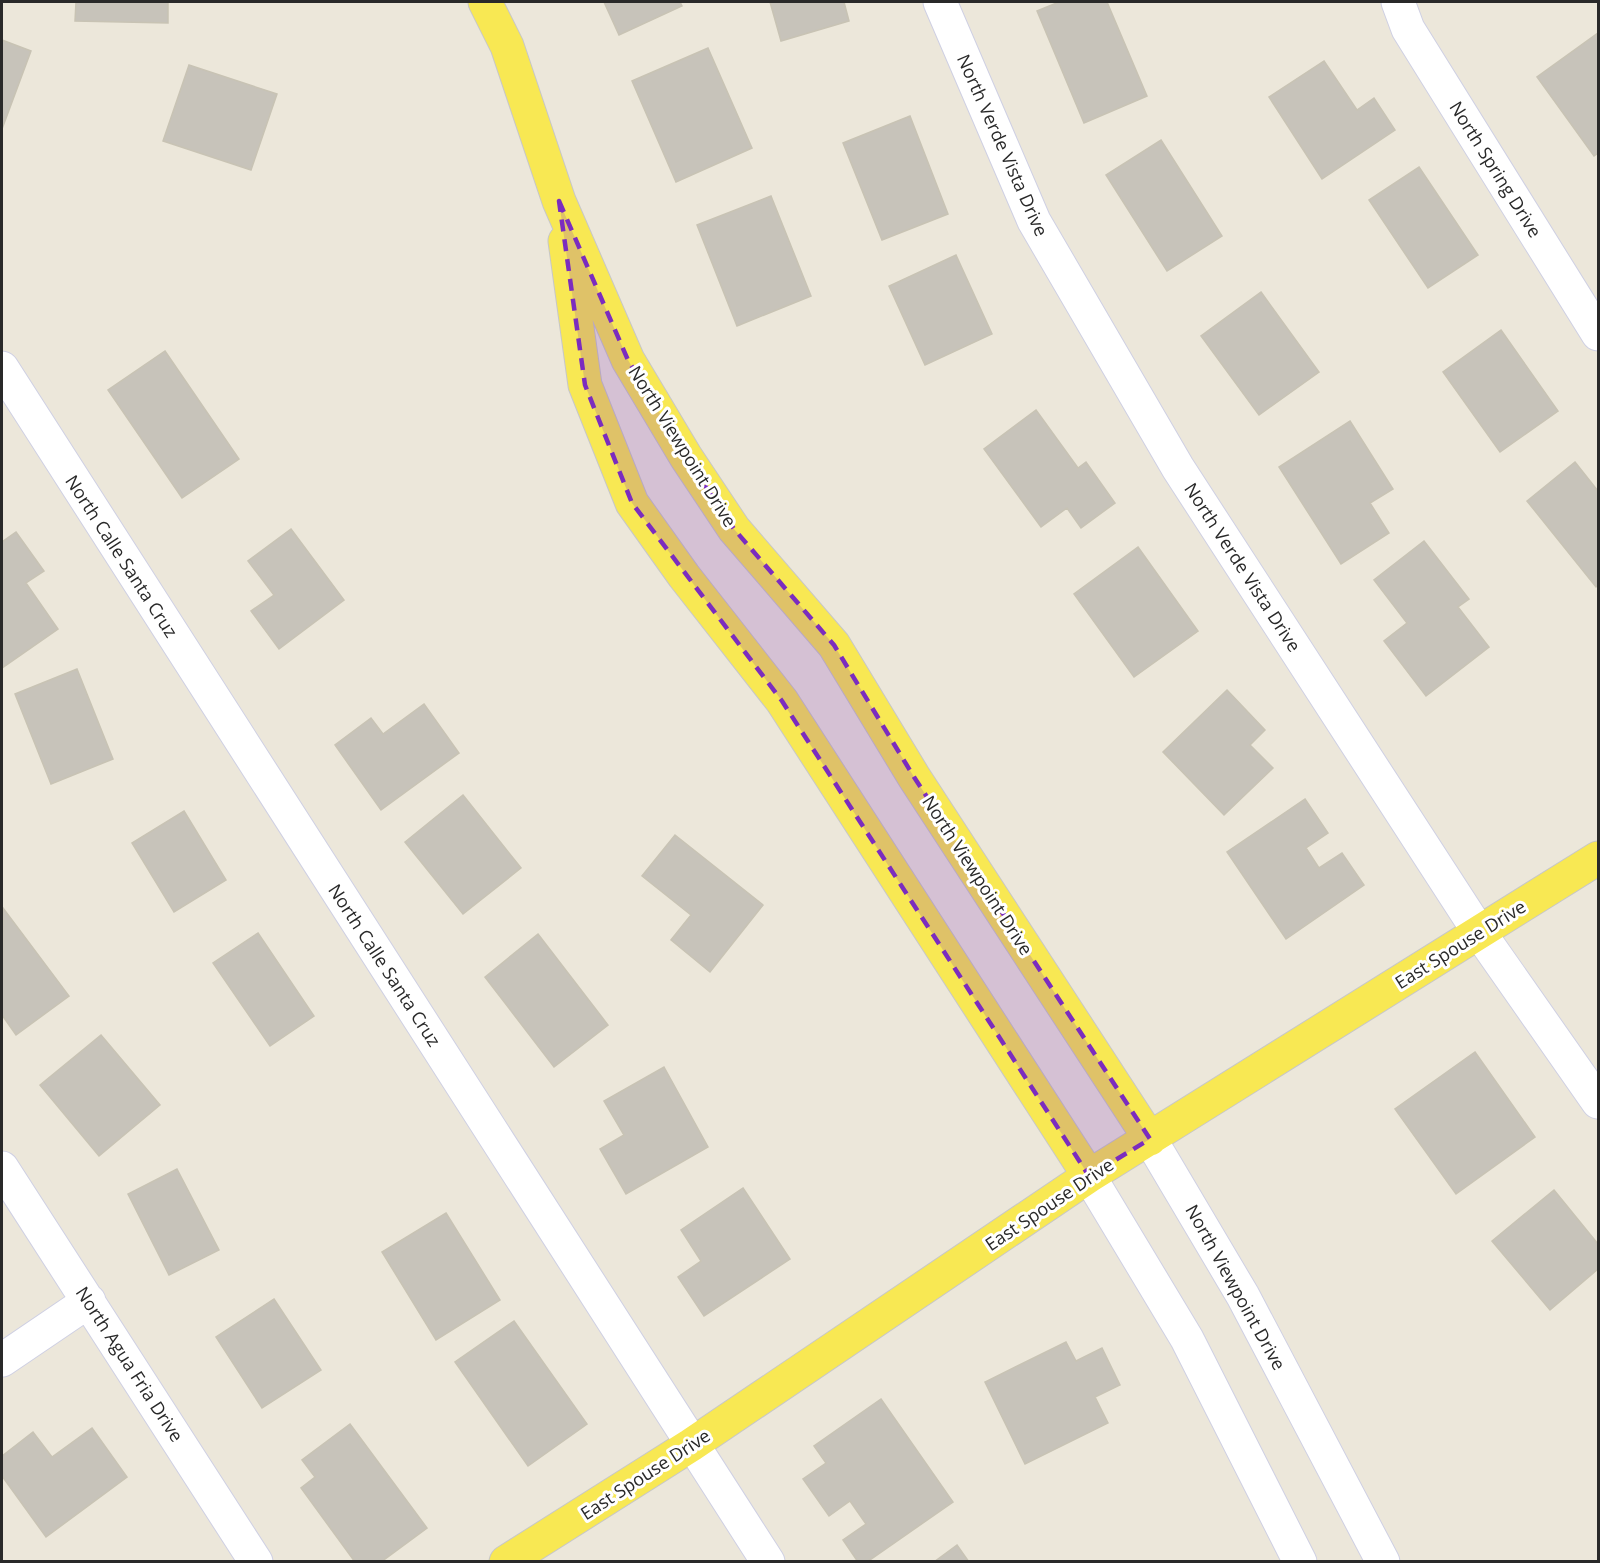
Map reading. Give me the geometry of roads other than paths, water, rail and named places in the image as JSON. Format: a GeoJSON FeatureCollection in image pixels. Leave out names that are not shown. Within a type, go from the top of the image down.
{"type":"FeatureCollection","features":[{"type":"Feature","properties":{"kind":"main road","name":"North Viewpoint Drive"},"geometry":{"type":"LineString","coordinates":[[485,2],[507,46],[559,201],[628,360],[686,457],[734,529],[834,645],[914,777],[1150,1138]]}},
{"type":"Feature","properties":{"kind":"main road","name":"North Viewpoint Drive"},"geometry":{"type":"LineString","coordinates":[[559,201],[585,385],[632,503],[684,576],[782,701],[1089,1176]]}},
{"type":"Feature","properties":{"kind":"main road","name":"East Spouse Drive"},"geometry":{"type":"LineString","coordinates":[[507,1562],[691,1445],[1089,1176],[1599,858]]}},
{"type":"Feature","properties":{"kind":"street","name":"North Verde Vista Drive"},"geometry":{"type":"LineString","coordinates":[[940,2],[1034,221],[1179,468],[1479,932],[1599,1102]]}},
{"type":"Feature","properties":{"kind":"street","name":"North Spring Drive"},"geometry":{"type":"LineString","coordinates":[[1398,2],[1408,29],[1599,334]]}},
{"type":"Feature","properties":{"kind":"street","name":"North Calle Santa Cruz"},"geometry":{"type":"LineString","coordinates":[[2,368],[768,1562]]}},
{"type":"Feature","properties":{"kind":"street","name":"North Viewpoint Drive"},"geometry":{"type":"LineString","coordinates":[[1150,1138],[1243,1296],[1383,1562]]}},
{"type":"Feature","properties":{"kind":"street","name":"North Agua Fria Drive"},"geometry":{"type":"LineString","coordinates":[[2,1168],[256,1562]]}},
{"type":"Feature","properties":{"kind":"street","name":"North Viewpoint Drive"},"geometry":{"type":"LineString","coordinates":[[1089,1176],[1187,1339],[1300,1562]]}},
{"type":"Feature","properties":{"kind":"street"},"geometry":{"type":"LineString","coordinates":[[2,1360],[89,1301]]}}]}
